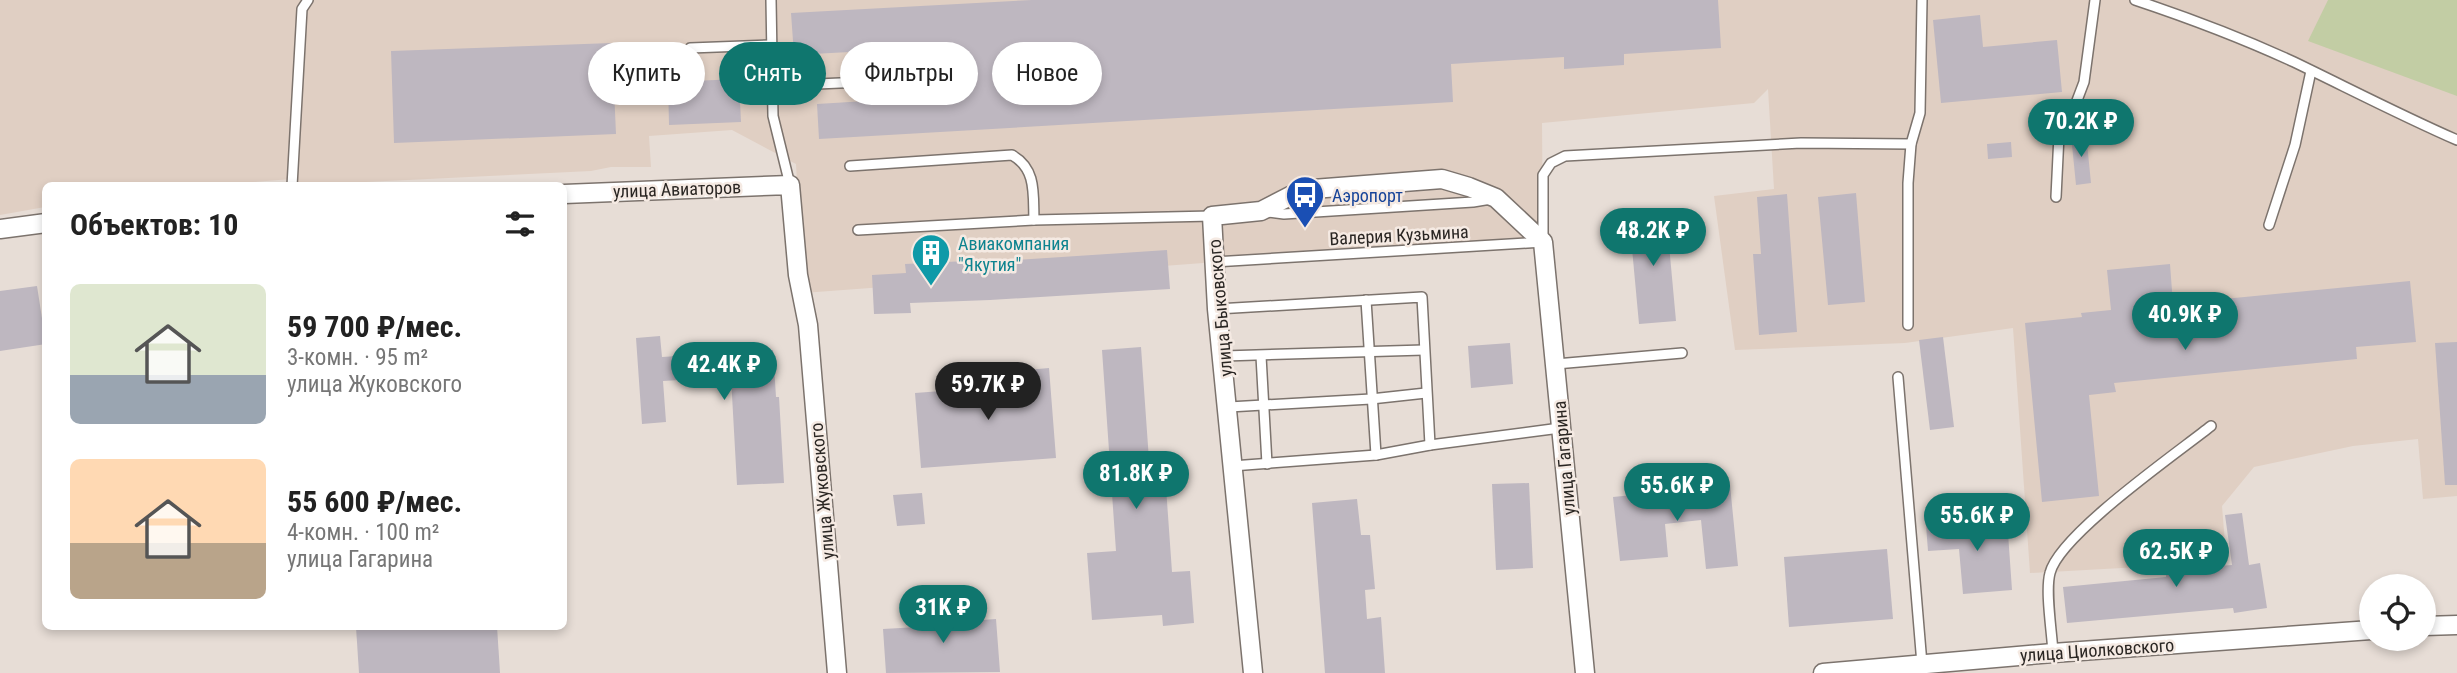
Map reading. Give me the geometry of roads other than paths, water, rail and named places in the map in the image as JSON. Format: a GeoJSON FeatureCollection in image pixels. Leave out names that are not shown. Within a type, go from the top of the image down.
{"type":"FeatureCollection","features":[{"type":"Feature","properties":{"kind":"street","name":"улица Быковского"},"geometry":{"type":"LineString","coordinates":[[1253,673],[1224,356],[1217,309],[1212,216],[1261,211],[1292,195],[1313,189],[1443,179],[1496,198],[1543,242]]}},
{"type":"Feature","properties":{"kind":"street","name":"улица Авиаторов"},"geometry":{"type":"LineString","coordinates":[[567,194],[790,185]]}},
{"type":"Feature","properties":{"kind":"street","name":"улица Жуковского"},"geometry":{"type":"LineString","coordinates":[[790,185],[798,275],[808,325],[837,673]]}},
{"type":"Feature","properties":{"kind":"street"},"geometry":{"type":"LineString","coordinates":[[0,229],[42,224]]}},
{"type":"Feature","properties":{"kind":"street","name":"улица Гагарина"},"geometry":{"type":"LineString","coordinates":[[1543,242],[1584,673]]}},
{"type":"Feature","properties":{"kind":"street"},"geometry":{"type":"LineString","coordinates":[[2436,626],[2457,625]]}},
{"type":"Feature","properties":{"kind":"street","name":"улица Циолковского"},"geometry":{"type":"LineString","coordinates":[[1823,673],[2359,631]]}},
{"type":"Feature","properties":{"kind":"lane"},"geometry":{"type":"LineString","coordinates":[[292,182],[302,9],[308,0]]}},
{"type":"Feature","properties":{"kind":"lane"},"geometry":{"type":"LineString","coordinates":[[771,0],[772,42]]}},
{"type":"Feature","properties":{"kind":"lane"},"geometry":{"type":"LineString","coordinates":[[1908,325],[1908,183],[1911,144],[1920,113],[1922,0]]}},
{"type":"Feature","properties":{"kind":"lane"},"geometry":{"type":"LineString","coordinates":[[2056,197],[2059,135],[2070,119],[2084,82],[2095,0]]}},
{"type":"Feature","properties":{"kind":"lane"},"geometry":{"type":"LineString","coordinates":[[2135,0],[2208,25],[2457,140]]}},
{"type":"Feature","properties":{"kind":"lane"},"geometry":{"type":"LineString","coordinates":[[2269,225],[2295,145],[2311,71]]}},
{"type":"Feature","properties":{"kind":"lane"},"geometry":{"type":"LineString","coordinates":[[773,105],[790,185]]}},
{"type":"Feature","properties":{"kind":"lane"},"geometry":{"type":"LineString","coordinates":[[1543,242],[1543,175],[1551,163],[1564,156],[1801,143],[1911,144]]}},
{"type":"Feature","properties":{"kind":"lane"},"geometry":{"type":"LineString","coordinates":[[850,166],[1012,155],[1024,161],[1032,178],[1034,220]]}},
{"type":"Feature","properties":{"kind":"lane"},"geometry":{"type":"LineString","coordinates":[[1261,211],[1284,214],[1473,202],[1496,198]]}},
{"type":"Feature","properties":{"kind":"lane"},"geometry":{"type":"LineString","coordinates":[[858,230],[1034,220],[1212,216]]}},
{"type":"Feature","properties":{"kind":"lane","name":"Валерия Кузьмина"},"geometry":{"type":"LineString","coordinates":[[1214,262],[1543,242]]}},
{"type":"Feature","properties":{"kind":"lane"},"geometry":{"type":"LineString","coordinates":[[1217,309],[1422,297],[1430,445]]}},
{"type":"Feature","properties":{"kind":"lane"},"geometry":{"type":"LineString","coordinates":[[1366,300],[1376,455]]}},
{"type":"Feature","properties":{"kind":"lane"},"geometry":{"type":"LineString","coordinates":[[1224,356],[1424,350]]}},
{"type":"Feature","properties":{"kind":"lane"},"geometry":{"type":"LineString","coordinates":[[1556,364],[1682,353]]}},
{"type":"Feature","properties":{"kind":"lane"},"geometry":{"type":"LineString","coordinates":[[1261,356],[1267,464]]}},
{"type":"Feature","properties":{"kind":"lane"},"geometry":{"type":"LineString","coordinates":[[1898,377],[1922,664]]}},
{"type":"Feature","properties":{"kind":"lane"},"geometry":{"type":"LineString","coordinates":[[1229,407],[1426,393]]}},
{"type":"Feature","properties":{"kind":"lane"},"geometry":{"type":"LineString","coordinates":[[2053,653],[2050,572],[2063,548],[2084,527],[2211,426]]}},
{"type":"Feature","properties":{"kind":"lane"},"geometry":{"type":"LineString","coordinates":[[1232,466],[1376,455],[1560,428]]}},
{"type":"Feature","properties":{"kind":"place","name":"Аэропорт"},"geometry":{"type":"Point","coordinates":[1305,229]}},
{"type":"Feature","properties":{"kind":"place","name":"Авиакомпания \"Якутия\""},"geometry":{"type":"Point","coordinates":[931,287]}}]}
